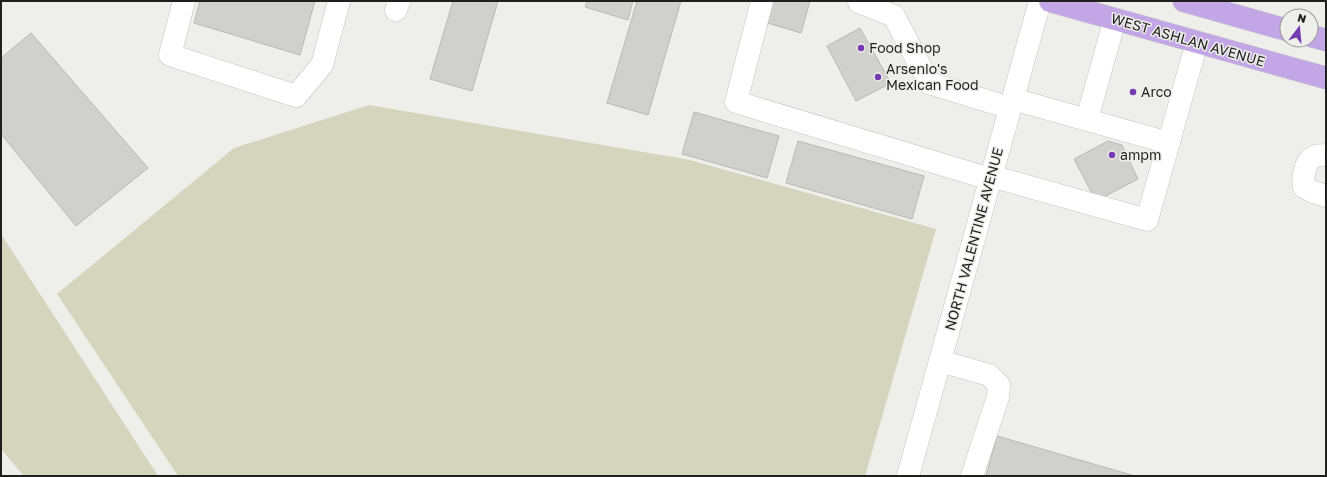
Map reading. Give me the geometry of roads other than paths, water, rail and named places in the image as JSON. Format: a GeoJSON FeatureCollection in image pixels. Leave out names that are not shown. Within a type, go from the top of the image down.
{"type":"FeatureCollection","features":[{"type":"Feature","properties":{"kind":"main road","name":"WEST ASHLAN AVENUE"},"geometry":{"type":"LineString","coordinates":[[1050,1],[1326,78]]}},
{"type":"Feature","properties":{"kind":"main road"},"geometry":{"type":"LineString","coordinates":[[1184,1],[1279,28]]}},
{"type":"Feature","properties":{"kind":"street"},"geometry":{"type":"LineString","coordinates":[[184,1],[170,55],[296,96],[322,65],[339,1]]}},
{"type":"Feature","properties":{"kind":"street"},"geometry":{"type":"LineString","coordinates":[[762,1],[736,102],[991,177],[1147,220],[1197,42]]}},
{"type":"Feature","properties":{"kind":"street"},"geometry":{"type":"LineString","coordinates":[[859,1],[894,16],[929,83],[1012,104],[1087,119],[1169,143]]}},
{"type":"Feature","properties":{"kind":"street","name":"NORTH VALENTINE AVENUE"},"geometry":{"type":"LineString","coordinates":[[908,476],[1040,1]]}},
{"type":"Feature","properties":{"kind":"street"},"geometry":{"type":"LineString","coordinates":[[1087,119],[1115,19]]}},
{"type":"Feature","properties":{"kind":"street"},"geometry":{"type":"LineString","coordinates":[[1326,155],[1315,156],[1308,162],[1303,180],[1304,187],[1313,192],[1326,196]]}},
{"type":"Feature","properties":{"kind":"street"},"geometry":{"type":"LineString","coordinates":[[940,361],[989,375],[999,385],[998,397],[972,476]]}},
{"type":"Feature","properties":{"kind":"place","name":"Food Shop"},"geometry":{"type":"Point","coordinates":[861,48]}},
{"type":"Feature","properties":{"kind":"place","name":"Arsenio's Mexican Food"},"geometry":{"type":"Point","coordinates":[878,77]}},
{"type":"Feature","properties":{"kind":"place","name":"Arco"},"geometry":{"type":"Point","coordinates":[1133,92]}},
{"type":"Feature","properties":{"kind":"place","name":"ampm"},"geometry":{"type":"Point","coordinates":[1112,155]}}]}
